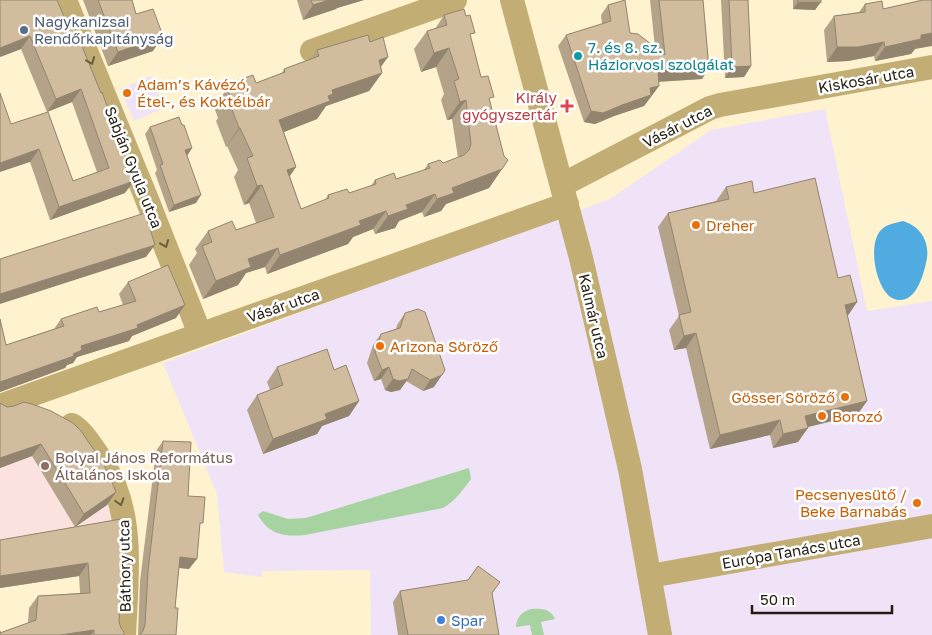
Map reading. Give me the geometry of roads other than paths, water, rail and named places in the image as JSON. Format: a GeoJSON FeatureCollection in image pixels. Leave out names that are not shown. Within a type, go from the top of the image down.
{"type":"FeatureCollection","features":[{"type":"Feature","properties":{"kind":"street","name":"Sabján Gyula utca"},"geometry":{"type":"LineString","coordinates":[[65,0],[143,188],[200,334]]}},
{"type":"Feature","properties":{"kind":"street"},"geometry":{"type":"LineString","coordinates":[[312,51],[455,0]]}},
{"type":"Feature","properties":{"kind":"street","name":"Kalmár utca"},"geometry":{"type":"LineString","coordinates":[[512,0],[581,258],[630,469],[660,635]]}},
{"type":"Feature","properties":{"kind":"street","name":"Kiskosár utca"},"geometry":{"type":"LineString","coordinates":[[800,90],[932,67]]}},
{"type":"Feature","properties":{"kind":"street","name":"Vásár utca"},"geometry":{"type":"LineString","coordinates":[[8,403],[436,251],[564,195],[710,108],[800,90]]}},
{"type":"Feature","properties":{"kind":"street","name":"Báthory utca"},"geometry":{"type":"LineString","coordinates":[[8,403],[37,406],[53,413],[77,428],[109,474],[116,488],[122,508],[126,534],[127,563],[124,635]]}},
{"type":"Feature","properties":{"kind":"street","name":"Európa Tanács utca"},"geometry":{"type":"LineString","coordinates":[[650,576],[932,526]]}},
{"type":"Feature","properties":{"kind":"water"},"geometry":{"type":"Polygon","coordinates":[[[903,221],[915,227],[924,237],[927,256],[918,287],[910,297],[898,300],[890,297],[883,289],[877,272],[874,253],[877,236],[881,230],[888,225],[903,221]]]}},
{"type":"Feature","properties":{"kind":"place","name":"Nagykanizsai Rendőrkapitányság"},"geometry":{"type":"Point","coordinates":[24,30]}},
{"type":"Feature","properties":{"kind":"place","name":"7. és 8. sz. Háziorvosi szolgálat"},"geometry":{"type":"Point","coordinates":[578,56]}},
{"type":"Feature","properties":{"kind":"place","name":"Adam’s Kávézó, Étel-, és Koktélbár"},"geometry":{"type":"Point","coordinates":[127,93]}},
{"type":"Feature","properties":{"kind":"place","name":"Király gyógyszertár"},"geometry":{"type":"Point","coordinates":[567,106]}},
{"type":"Feature","properties":{"kind":"place","name":"Dreher"},"geometry":{"type":"Point","coordinates":[696,225]}},
{"type":"Feature","properties":{"kind":"place","name":"Arizona Söröző"},"geometry":{"type":"Point","coordinates":[380,346]}},
{"type":"Feature","properties":{"kind":"place","name":"Gösser Söröző"},"geometry":{"type":"Point","coordinates":[845,397]}},
{"type":"Feature","properties":{"kind":"place","name":"Borozó"},"geometry":{"type":"Point","coordinates":[822,416]}},
{"type":"Feature","properties":{"kind":"place","name":"Bolyai János Református Általános Iskola"},"geometry":{"type":"Point","coordinates":[45,466]}},
{"type":"Feature","properties":{"kind":"place","name":"Pecsenyesütő / Beke Barnabás"},"geometry":{"type":"Point","coordinates":[917,503]}},
{"type":"Feature","properties":{"kind":"place","name":"Spar"},"geometry":{"type":"Point","coordinates":[441,620]}}]}
